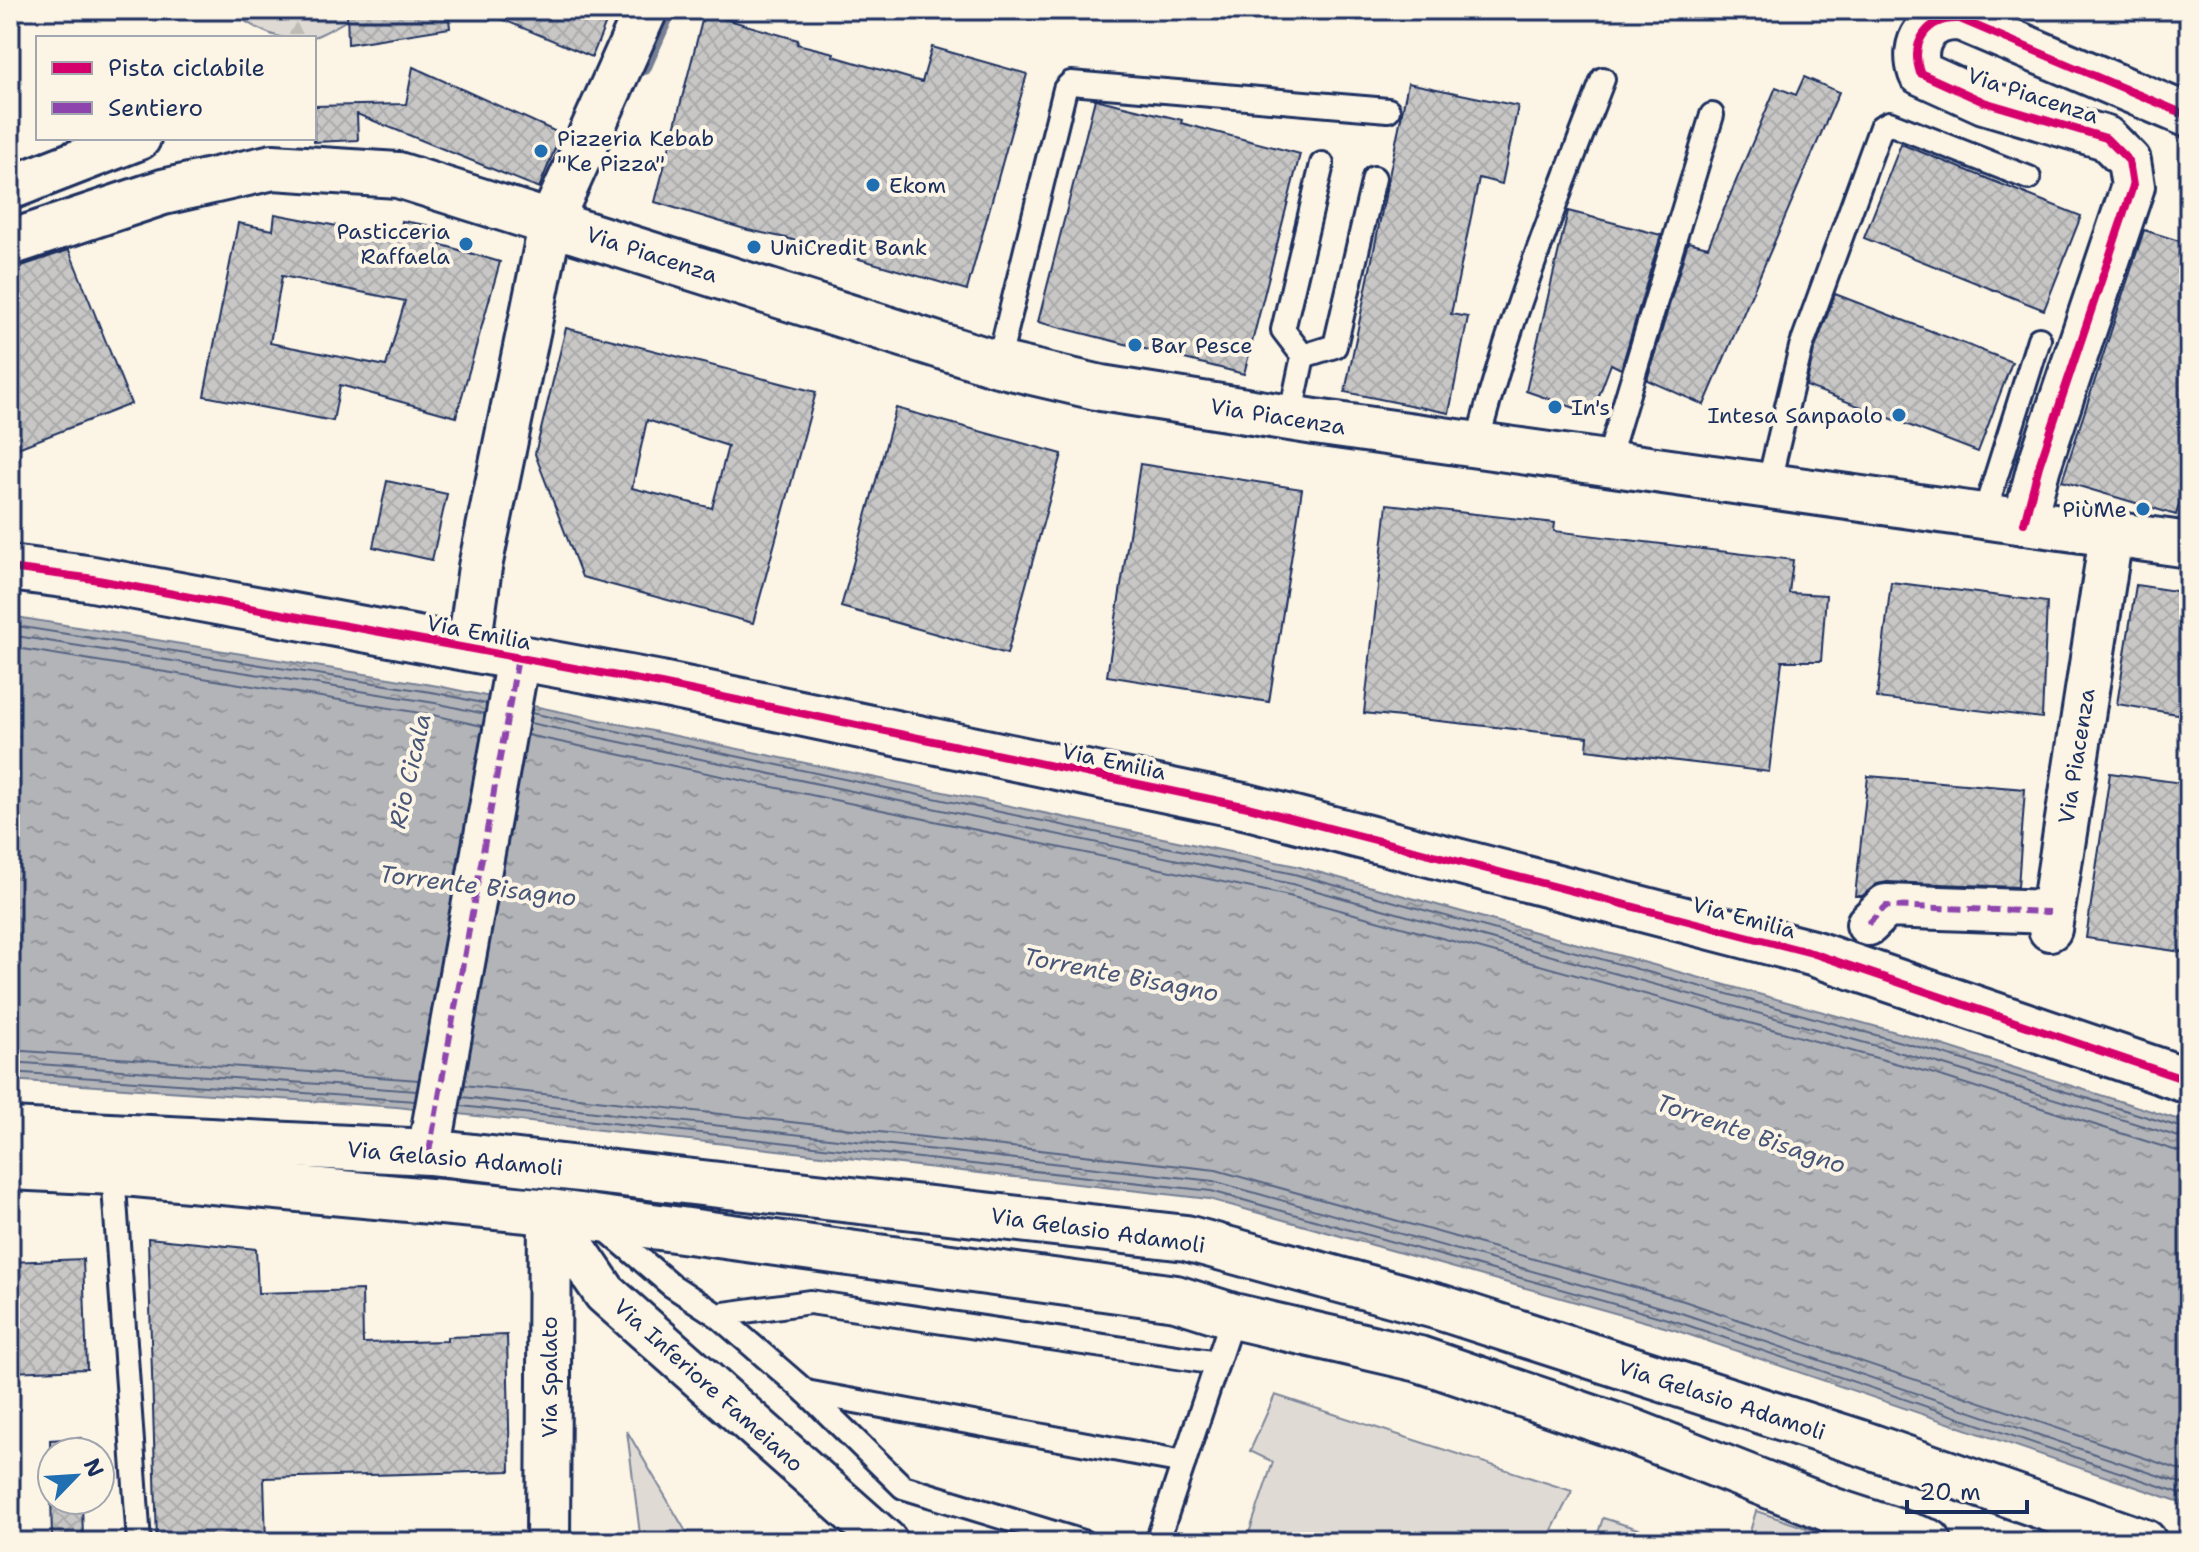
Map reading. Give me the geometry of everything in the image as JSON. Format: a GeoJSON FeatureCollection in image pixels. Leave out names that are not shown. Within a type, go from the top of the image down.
{"type":"FeatureCollection","features":[{"type":"Feature","properties":{"kind":"main road","name":"Via Piacenza"},"geometry":{"type":"LineString","coordinates":[[10,243],[163,192],[273,167],[398,175],[998,364],[1101,388],[1290,418],[2189,545]]}},
{"type":"Feature","properties":{"kind":"main road","name":"Via Emilia"},"geometry":{"type":"LineString","coordinates":[[10,568],[87,578],[661,684],[1248,807],[1812,953],[2189,1081]]}},
{"type":"Feature","properties":{"kind":"main road","name":"Via Gelasio Adamoli"},"geometry":{"type":"LineString","coordinates":[[10,1131],[431,1137],[1186,1238],[1439,1307],[1861,1443],[2144,1542]]}},
{"type":"Feature","properties":{"kind":"main road","name":"Via Gelasio Adamoli"},"geometry":{"type":"LineString","coordinates":[[10,1167],[113,1172],[550,1212],[1176,1298],[1233,1316],[1419,1359],[1631,1431],[1834,1511],[1929,1542]]}},
{"type":"Feature","properties":{"kind":"street"},"geometry":{"type":"LineString","coordinates":[[469,647],[480,567],[551,221],[646,10]]}},
{"type":"Feature","properties":{"kind":"street","name":"Via Piacenza"},"geometry":{"type":"LineString","coordinates":[[2003,520],[2039,466],[2133,186],[2129,161],[2106,138],[1984,102],[1920,73],[1916,49],[1920,38],[1937,21],[1960,19],[2189,116]]}},
{"type":"Feature","properties":{"kind":"street"},"geometry":{"type":"LineString","coordinates":[[10,188],[134,140]]}},
{"type":"Feature","properties":{"kind":"street","name":"Via Piacenza"},"geometry":{"type":"LineString","coordinates":[[1868,924],[1886,906],[2050,920],[2111,536]]}},
{"type":"Feature","properties":{"kind":"street"},"geometry":{"type":"LineString","coordinates":[[431,1137],[518,658]]}},
{"type":"Feature","properties":{"kind":"street","name":"Via Spalato"},"geometry":{"type":"LineString","coordinates":[[548,1542],[550,1212]]}},
{"type":"Feature","properties":{"kind":"street","name":"Via Inferiore Fameiano"},"geometry":{"type":"LineString","coordinates":[[550,1212],[605,1293],[886,1542]]}},
{"type":"Feature","properties":{"kind":"lane"},"geometry":{"type":"LineString","coordinates":[[1477,444],[1501,355],[1603,79]]}},
{"type":"Feature","properties":{"kind":"lane"},"geometry":{"type":"LineString","coordinates":[[998,364],[1068,85],[1077,83],[1388,110]]}},
{"type":"Feature","properties":{"kind":"lane"},"geometry":{"type":"LineString","coordinates":[[1607,463],[1712,115]]}},
{"type":"Feature","properties":{"kind":"lane"},"geometry":{"type":"LineString","coordinates":[[1768,486],[1801,347],[1881,127],[1889,123],[2029,178]]}},
{"type":"Feature","properties":{"kind":"lane"},"geometry":{"type":"LineString","coordinates":[[1290,418],[1303,356],[1283,330],[1322,164]]}},
{"type":"Feature","properties":{"kind":"lane"},"geometry":{"type":"LineString","coordinates":[[1303,356],[1335,346],[1374,178]]}},
{"type":"Feature","properties":{"kind":"lane"},"geometry":{"type":"LineString","coordinates":[[2003,520],[2039,339]]}},
{"type":"Feature","properties":{"kind":"lane"},"geometry":{"type":"LineString","coordinates":[[113,1172],[139,1542]]}},
{"type":"Feature","properties":{"kind":"lane"},"geometry":{"type":"LineString","coordinates":[[594,1219],[671,1285],[717,1315],[806,1392],[903,1487],[1083,1542]]}},
{"type":"Feature","properties":{"kind":"lane"},"geometry":{"type":"LineString","coordinates":[[717,1315],[810,1302],[1217,1363]]}},
{"type":"Feature","properties":{"kind":"lane"},"geometry":{"type":"LineString","coordinates":[[1157,1542],[1233,1316]]}},
{"type":"Feature","properties":{"kind":"lane"},"geometry":{"type":"LineString","coordinates":[[806,1392],[1184,1462]]}},
{"type":"Feature","properties":{"kind":"green space"},"geometry":{"type":"Polygon","coordinates":[[[230,10],[365,10],[315,36],[278,36],[249,24],[230,10]]]}},
{"type":"Feature","properties":{"kind":"green space"},"geometry":{"type":"Polygon","coordinates":[[[1275,1395],[1572,1491],[1546,1542],[1246,1542],[1273,1462],[1250,1451],[1275,1395]]]}},
{"type":"Feature","properties":{"kind":"green space"},"geometry":{"type":"Polygon","coordinates":[[[627,1431],[692,1542],[641,1542],[627,1431]]]}},
{"type":"Feature","properties":{"kind":"green space"},"geometry":{"type":"Polygon","coordinates":[[[1756,1511],[1848,1542],[1747,1542],[1756,1511]]]}},
{"type":"Feature","properties":{"kind":"green space"},"geometry":{"type":"Polygon","coordinates":[[[1603,1518],[1679,1542],[1595,1542],[1603,1518]]]}},
{"type":"Feature","properties":{"kind":"water","name":"Torrente Bisagno"},"geometry":{"type":"Polygon","coordinates":[[[10,616],[438,686],[1296,866],[1939,1044],[2189,1123],[2189,1505],[1675,1330],[1209,1199],[397,1107],[10,1080],[10,616]]]}},
{"type":"Feature","properties":{"kind":"building"},"geometry":{"type":"Polygon","coordinates":[[[347,10],[448,10],[450,28],[348,44],[347,10]]]}},
{"type":"Feature","properties":{"kind":"building"},"geometry":{"type":"Polygon","coordinates":[[[480,10],[611,10],[592,57],[480,10]]]}},
{"type":"Feature","properties":{"kind":"building"},"geometry":{"type":"Polygon","coordinates":[[[704,13],[798,40],[797,44],[922,82],[932,47],[1027,74],[967,290],[655,202],[704,13]]]}},
{"type":"Feature","properties":{"kind":"building"},"geometry":{"type":"Polygon","coordinates":[[[413,67],[561,134],[539,188],[357,114],[358,140],[314,142],[316,106],[406,104],[413,67]]]}},
{"type":"Feature","properties":{"kind":"building"},"geometry":{"type":"Polygon","coordinates":[[[1804,77],[1839,92],[1704,405],[1647,380],[1688,242],[1708,247],[1776,87],[1796,95],[1804,77]]]}},
{"type":"Feature","properties":{"kind":"building"},"geometry":{"type":"Polygon","coordinates":[[[1408,83],[1518,106],[1502,184],[1479,178],[1451,314],[1468,317],[1449,413],[1345,392],[1408,83]]]}},
{"type":"Feature","properties":{"kind":"building"},"geometry":{"type":"Polygon","coordinates":[[[1095,99],[1300,154],[1244,374],[1038,322],[1095,99]]]}},
{"type":"Feature","properties":{"kind":"building"},"geometry":{"type":"Polygon","coordinates":[[[1901,144],[2081,216],[2044,310],[1864,238],[1901,144]]]}},
{"type":"Feature","properties":{"kind":"building"},"geometry":{"type":"Polygon","coordinates":[[[1568,211],[1661,235],[1621,369],[1611,364],[1592,414],[1526,391],[1568,211]]]}},
{"type":"Feature","properties":{"kind":"building"},"geometry":{"type":"Polygon","coordinates":[[[275,214],[399,238],[402,221],[438,227],[439,244],[500,262],[456,417],[340,385],[333,421],[204,396],[238,223],[273,230],[275,214]],[[282,276],[270,343],[386,366],[405,301],[282,276]]]}},
{"type":"Feature","properties":{"kind":"building"},"geometry":{"type":"Polygon","coordinates":[[[2144,230],[2189,244],[2189,471],[2176,515],[2062,481],[2144,230]]]}},
{"type":"Feature","properties":{"kind":"building"},"geometry":{"type":"Polygon","coordinates":[[[69,250],[131,404],[10,451],[10,270],[69,250]]]}},
{"type":"Feature","properties":{"kind":"building"},"geometry":{"type":"Polygon","coordinates":[[[1835,294],[2012,362],[1978,452],[1806,386],[1814,351],[1835,294]]]}},
{"type":"Feature","properties":{"kind":"building"},"geometry":{"type":"Polygon","coordinates":[[[566,328],[816,392],[753,623],[582,577],[535,454],[566,328]],[[647,420],[632,488],[712,508],[728,446],[647,420]]]}},
{"type":"Feature","properties":{"kind":"building"},"geometry":{"type":"Polygon","coordinates":[[[896,408],[1062,454],[1007,654],[841,607],[896,408]]]}},
{"type":"Feature","properties":{"kind":"building"},"geometry":{"type":"Polygon","coordinates":[[[1140,464],[1302,489],[1269,702],[1107,676],[1140,464]]]}},
{"type":"Feature","properties":{"kind":"building"},"geometry":{"type":"Polygon","coordinates":[[[387,481],[447,494],[432,560],[373,547],[387,481]]]}},
{"type":"Feature","properties":{"kind":"building"},"geometry":{"type":"Polygon","coordinates":[[[1387,504],[1555,523],[1554,531],[1793,560],[1789,593],[1826,595],[1821,661],[1782,661],[1769,772],[1587,750],[1588,737],[1364,713],[1387,504]]]}},
{"type":"Feature","properties":{"kind":"building"},"geometry":{"type":"Polygon","coordinates":[[[1891,582],[2047,602],[2042,718],[1877,698],[1891,582]]]}},
{"type":"Feature","properties":{"kind":"building"},"geometry":{"type":"Polygon","coordinates":[[[2136,585],[2189,593],[2189,716],[2117,704],[2136,585]]]}},
{"type":"Feature","properties":{"kind":"building"},"geometry":{"type":"Polygon","coordinates":[[[2110,773],[2189,784],[2189,953],[2086,938],[2110,773]]]}},
{"type":"Feature","properties":{"kind":"building"},"geometry":{"type":"Polygon","coordinates":[[[1868,776],[2025,789],[2018,887],[1887,882],[1877,884],[1862,896],[1855,896],[1868,776]]]}},
{"type":"Feature","properties":{"kind":"building"},"geometry":{"type":"Polygon","coordinates":[[[148,1238],[256,1249],[258,1293],[362,1290],[363,1343],[447,1341],[447,1337],[507,1335],[510,1471],[264,1478],[266,1542],[157,1542],[148,1238]]]}},
{"type":"Feature","properties":{"kind":"building"},"geometry":{"type":"Polygon","coordinates":[[[83,1259],[87,1369],[10,1372],[10,1262],[83,1259]]]}},
{"type":"Feature","properties":{"kind":"building"},"geometry":{"type":"Polygon","coordinates":[[[51,1516],[82,1516],[83,1539],[52,1542],[51,1516]]]}},
{"type":"Feature","properties":{"kind":"waterway","name":"Rio Cicala"},"geometry":{"type":"LineString","coordinates":[[645,69],[671,10]]}},
{"type":"Feature","properties":{"kind":"marked path"},"geometry":{"type":"LineString","coordinates":[[429,1152],[518,658]]}},
{"type":"Feature","properties":{"kind":"marked path"},"geometry":{"type":"LineString","coordinates":[[1868,924],[1886,906],[2050,912]]}},
{"type":"Feature","properties":{"kind":"cycle path"},"geometry":{"type":"LineString","coordinates":[[2024,523],[2039,466],[2133,186],[2129,161],[2106,138],[1984,102],[1920,73],[1917,62],[1920,42],[1930,27],[1938,22],[1960,19],[2189,116]]}},
{"type":"Feature","properties":{"kind":"cycle path"},"geometry":{"type":"LineString","coordinates":[[10,568],[87,578],[661,684],[1248,807],[1812,953],[2189,1081]]}},
{"type":"Feature","properties":{"kind":"place","name":"Pizzeria Kebab \"Ke Pizza\""},"geometry":{"type":"Point","coordinates":[541,151]}},
{"type":"Feature","properties":{"kind":"place","name":"Ekom"},"geometry":{"type":"Point","coordinates":[873,185]}},
{"type":"Feature","properties":{"kind":"place","name":"Pasticceria Raffaela"},"geometry":{"type":"Point","coordinates":[466,244]}},
{"type":"Feature","properties":{"kind":"place","name":"UniCredit Bank"},"geometry":{"type":"Point","coordinates":[754,247]}},
{"type":"Feature","properties":{"kind":"place","name":"Bar Pesce"},"geometry":{"type":"Point","coordinates":[1135,345]}},
{"type":"Feature","properties":{"kind":"place","name":"In's"},"geometry":{"type":"Point","coordinates":[1555,407]}},
{"type":"Feature","properties":{"kind":"place","name":"Intesa Sanpaolo"},"geometry":{"type":"Point","coordinates":[1899,415]}},
{"type":"Feature","properties":{"kind":"place","name":"PiùMe"},"geometry":{"type":"Point","coordinates":[2143,509]}}]}
